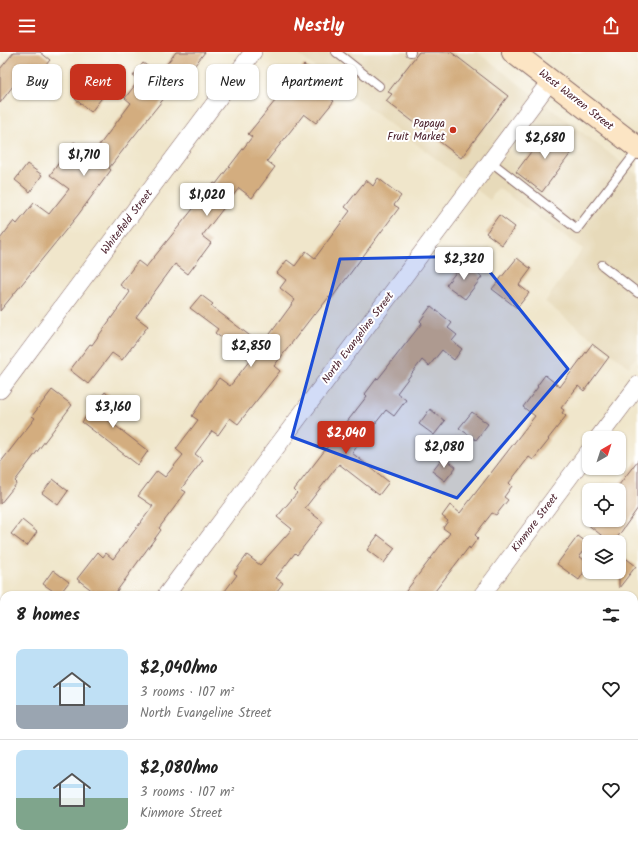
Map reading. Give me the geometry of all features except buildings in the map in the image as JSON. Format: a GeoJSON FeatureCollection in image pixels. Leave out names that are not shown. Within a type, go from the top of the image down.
{"type":"FeatureCollection","features":[{"type":"Feature","properties":{"kind":"main road","name":"West Warren Street"},"geometry":{"type":"LineString","coordinates":[[513,52],[638,149]]}},
{"type":"Feature","properties":{"kind":"street","name":"Whitefield Street"},"geometry":{"type":"LineString","coordinates":[[0,390],[253,52]]}},
{"type":"Feature","properties":{"kind":"street","name":"North Evangeline Street"},"geometry":{"type":"LineString","coordinates":[[169,591],[551,80]]}},
{"type":"Feature","properties":{"kind":"street"},"geometry":{"type":"LineString","coordinates":[[603,431],[638,385]]}},
{"type":"Feature","properties":{"kind":"street","name":"Kinmore Street"},"geometry":{"type":"LineString","coordinates":[[485,591],[582,460]]}},
{"type":"Feature","properties":{"kind":"lane"},"geometry":{"type":"LineString","coordinates":[[336,52],[379,86]]}},
{"type":"Feature","properties":{"kind":"lane"},"geometry":{"type":"LineString","coordinates":[[490,161],[577,229],[638,149]]}},
{"type":"Feature","properties":{"kind":"lane"},"geometry":{"type":"LineString","coordinates":[[602,265],[638,293]]}},
{"type":"Feature","properties":{"kind":"highlighted area"},"geometry":{"type":"Polygon","coordinates":[[[477,256],[568,369],[457,498],[292,437],[340,259],[477,256]]]}},
{"type":"Feature","properties":{"kind":"shaded area"},"geometry":{"type":"Polygon","coordinates":[[[295,52],[477,52],[638,175],[638,354],[629,367],[545,302],[583,249],[498,188],[490,200],[357,99],[357,64],[311,64],[295,52]]]}},
{"type":"Feature","properties":{"kind":"place","name":"Papaya Fruit Market"},"geometry":{"type":"Point","coordinates":[453,130]}}]}
